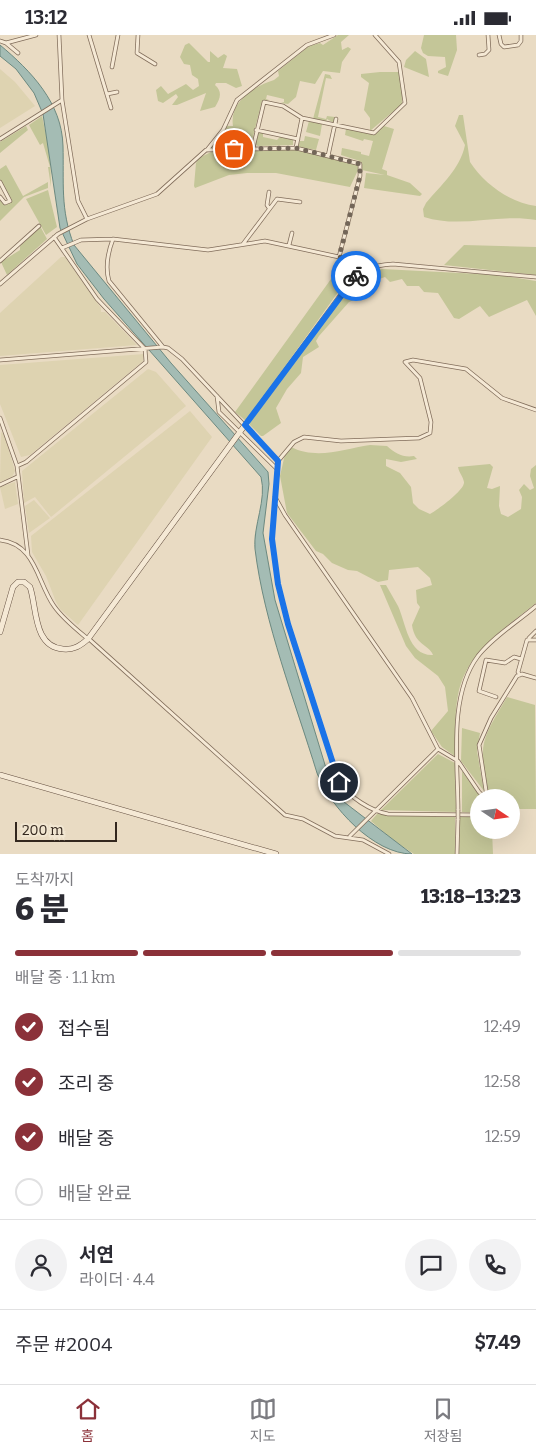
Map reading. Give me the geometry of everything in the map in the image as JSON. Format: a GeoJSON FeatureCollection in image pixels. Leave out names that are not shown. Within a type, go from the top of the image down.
{"type":"FeatureCollection","features":[{"type":"Feature","properties":{"kind":"street"},"geometry":{"type":"LineString","coordinates":[[6,43],[36,35]]}},
{"type":"Feature","properties":{"kind":"street"},"geometry":{"type":"LineString","coordinates":[[59,35],[62,99],[78,201],[88,219]]}},
{"type":"Feature","properties":{"kind":"street"},"geometry":{"type":"LineString","coordinates":[[89,35],[111,108]]}},
{"type":"Feature","properties":{"kind":"street"},"geometry":{"type":"LineString","coordinates":[[112,67],[118,35]]}},
{"type":"Feature","properties":{"kind":"street"},"geometry":{"type":"LineString","coordinates":[[138,35],[137,53],[155,64]]}},
{"type":"Feature","properties":{"kind":"street"},"geometry":{"type":"LineString","coordinates":[[0,284],[54,237],[68,228],[157,194],[206,150],[223,130],[237,100],[307,45],[334,35]]}},
{"type":"Feature","properties":{"kind":"street"},"geometry":{"type":"LineString","coordinates":[[252,148],[264,102],[283,106],[302,118],[374,133],[405,103],[399,61],[375,35]]}},
{"type":"Feature","properties":{"kind":"street"},"geometry":{"type":"LineString","coordinates":[[479,55],[489,50],[488,35]]}},
{"type":"Feature","properties":{"kind":"street"},"geometry":{"type":"LineString","coordinates":[[499,35],[501,44],[504,47],[518,45],[521,35]]}},
{"type":"Feature","properties":{"kind":"street"},"geometry":{"type":"LineString","coordinates":[[0,41],[6,43],[18,53]]}},
{"type":"Feature","properties":{"kind":"street"},"geometry":{"type":"LineString","coordinates":[[107,94],[118,92]]}},
{"type":"Feature","properties":{"kind":"street"},"geometry":{"type":"LineString","coordinates":[[0,139],[62,99]]}},
{"type":"Feature","properties":{"kind":"street"},"geometry":{"type":"LineString","coordinates":[[296,148],[302,118]]}},
{"type":"Feature","properties":{"kind":"street"},"geometry":{"type":"LineString","coordinates":[[328,156],[336,119]]}},
{"type":"Feature","properties":{"kind":"street"},"geometry":{"type":"LineString","coordinates":[[256,130],[298,139]]}},
{"type":"Feature","properties":{"kind":"street"},"geometry":{"type":"LineString","coordinates":[[206,150],[296,148],[357,162],[361,166],[339,257]]}},
{"type":"Feature","properties":{"kind":"street"},"geometry":{"type":"LineString","coordinates":[[0,183],[10,201],[4,203],[0,197]]}},
{"type":"Feature","properties":{"kind":"street"},"geometry":{"type":"LineString","coordinates":[[269,192],[267,205],[269,208]]}},
{"type":"Feature","properties":{"kind":"street"},"geometry":{"type":"LineString","coordinates":[[243,244],[269,208],[279,198],[300,202]]}},
{"type":"Feature","properties":{"kind":"street"},"geometry":{"type":"LineString","coordinates":[[0,261],[39,226]]}},
{"type":"Feature","properties":{"kind":"street"},"geometry":{"type":"LineString","coordinates":[[289,245],[292,233]]}},
{"type":"Feature","properties":{"kind":"street"},"geometry":{"type":"LineString","coordinates":[[18,466],[26,462],[143,366],[147,357],[147,349],[97,299],[54,237]]}},
{"type":"Feature","properties":{"kind":"street"},"geometry":{"type":"LineString","coordinates":[[62,248],[87,239],[113,239],[208,250],[265,241],[366,263],[370,266]]}},
{"type":"Feature","properties":{"kind":"street"},"geometry":{"type":"LineString","coordinates":[[113,239],[107,269],[110,281],[161,347]]}},
{"type":"Feature","properties":{"kind":"street"},"geometry":{"type":"LineString","coordinates":[[0,632],[12,590],[15,584],[20,582],[30,587],[39,629],[46,641],[59,649],[70,649],[81,645],[88,639],[344,290],[354,277],[370,266],[393,264],[536,277]]}},
{"type":"Feature","properties":{"kind":"street"},"geometry":{"type":"LineString","coordinates":[[0,360],[161,347],[175,352],[278,461]]}},
{"type":"Feature","properties":{"kind":"street"},"geometry":{"type":"LineString","coordinates":[[470,815],[388,814],[375,812],[346,790],[339,782],[291,633],[278,584],[272,539],[278,461],[294,442],[304,437],[347,441],[415,438],[430,433],[431,422],[420,378],[404,362],[422,361],[466,369],[502,398],[536,410]]}},
{"type":"Feature","properties":{"kind":"street"},"geometry":{"type":"LineString","coordinates":[[217,395],[219,412],[238,433],[278,470]]}},
{"type":"Feature","properties":{"kind":"street"},"geometry":{"type":"LineString","coordinates":[[0,418],[18,466],[28,556]]}},
{"type":"Feature","properties":{"kind":"street"},"geometry":{"type":"LineString","coordinates":[[0,485],[18,477]]}},
{"type":"Feature","properties":{"kind":"street"},"geometry":{"type":"LineString","coordinates":[[274,496],[285,515],[412,698],[438,749],[458,761],[476,789]]}},
{"type":"Feature","properties":{"kind":"street"},"geometry":{"type":"LineString","coordinates":[[0,540],[11,542],[28,556],[39,572],[52,604],[64,619],[278,809],[286,815],[303,819],[335,836],[350,836],[370,843],[389,854]]}},
{"type":"Feature","properties":{"kind":"street"},"geometry":{"type":"LineString","coordinates":[[18,547],[22,547],[27,542]]}},
{"type":"Feature","properties":{"kind":"street"},"geometry":{"type":"LineString","coordinates":[[457,854],[460,698],[468,673],[485,648],[536,606]]}},
{"type":"Feature","properties":{"kind":"street"},"geometry":{"type":"LineString","coordinates":[[486,789],[479,745],[491,718],[520,675],[518,672],[521,659],[529,638],[536,631]]}},
{"type":"Feature","properties":{"kind":"street"},"geometry":{"type":"LineString","coordinates":[[529,638],[536,640]]}},
{"type":"Feature","properties":{"kind":"street"},"geometry":{"type":"LineString","coordinates":[[496,697],[479,691],[486,660],[505,663],[514,657],[521,659]]}},
{"type":"Feature","properties":{"kind":"street"},"geometry":{"type":"LineString","coordinates":[[520,675],[536,678]]}},
{"type":"Feature","properties":{"kind":"street"},"geometry":{"type":"LineString","coordinates":[[350,836],[438,749]]}},
{"type":"Feature","properties":{"kind":"street"},"geometry":{"type":"LineString","coordinates":[[0,775],[276,854]]}},
{"type":"Feature","properties":{"kind":"shaded area"},"geometry":{"type":"Polygon","coordinates":[[[0,69],[15,82],[35,106],[0,128],[0,69]]]}},
{"type":"Feature","properties":{"kind":"shaded area"},"geometry":{"type":"Polygon","coordinates":[[[61,257],[65,257],[101,308],[101,312],[105,312],[137,345],[0,356],[0,313],[61,257]]]}},
{"type":"Feature","properties":{"kind":"shaded area"},"geometry":{"type":"Polygon","coordinates":[[[144,354],[143,361],[30,455],[21,457],[0,404],[0,365],[144,354]]]}},
{"type":"Feature","properties":{"kind":"shaded area"},"geometry":{"type":"Polygon","coordinates":[[[148,369],[156,372],[186,406],[51,517],[35,497],[24,503],[22,471],[148,369]]]}},
{"type":"Feature","properties":{"kind":"shaded area"},"geometry":{"type":"Polygon","coordinates":[[[190,411],[212,437],[78,625],[60,609],[56,602],[46,576],[32,552],[31,536],[190,411]]]}},
{"type":"Feature","properties":{"kind":"shaded area"},"geometry":{"type":"Polygon","coordinates":[[[1,432],[4,434],[15,471],[12,477],[0,482],[1,432]]]}},
{"type":"Feature","properties":{"kind":"shaded area"},"geometry":{"type":"Polygon","coordinates":[[[15,482],[18,504],[5,509],[0,487],[15,482]]]}},
{"type":"Feature","properties":{"kind":"shaded area"},"geometry":{"type":"Polygon","coordinates":[[[34,500],[50,518],[29,533],[25,506],[34,500]]]}},
{"type":"Feature","properties":{"kind":"green space"},"geometry":{"type":"Polygon","coordinates":[[[338,35],[349,35],[341,42],[342,50],[348,47],[351,49],[342,62],[340,73],[323,71],[315,84],[300,81],[296,97],[288,104],[281,103],[284,102],[284,99],[267,95],[266,99],[269,100],[262,101],[253,137],[248,144],[211,147],[227,126],[233,126],[235,110],[244,96],[259,86],[274,80],[279,76],[278,71],[309,46],[320,43],[323,45],[338,35]]]}},
{"type":"Feature","properties":{"kind":"green space"},"geometry":{"type":"Polygon","coordinates":[[[424,35],[456,35],[457,50],[448,76],[438,73],[438,71],[446,67],[445,57],[428,56],[423,53],[421,48],[424,35]]]}},
{"type":"Feature","properties":{"kind":"green space"},"geometry":{"type":"Polygon","coordinates":[[[189,43],[208,62],[210,62],[210,51],[218,58],[224,54],[227,56],[223,68],[237,69],[242,86],[236,88],[226,83],[216,83],[215,85],[219,90],[220,96],[215,107],[200,111],[206,93],[177,105],[172,105],[178,97],[176,94],[163,103],[158,101],[156,90],[161,86],[168,94],[186,84],[193,90],[199,86],[198,79],[192,75],[190,65],[184,64],[180,57],[185,45],[189,43]]]}},
{"type":"Feature","properties":{"kind":"green space"},"geometry":{"type":"Polygon","coordinates":[[[415,51],[426,59],[429,77],[404,67],[406,60],[415,51]]]}},
{"type":"Feature","properties":{"kind":"green space"},"geometry":{"type":"Polygon","coordinates":[[[399,72],[402,104],[370,131],[370,118],[364,110],[369,83],[361,77],[361,74],[399,72]]]}},
{"type":"Feature","properties":{"kind":"green space"},"geometry":{"type":"Polygon","coordinates":[[[325,74],[330,75],[332,79],[326,78],[318,117],[326,119],[327,116],[335,117],[334,123],[327,119],[326,122],[313,119],[325,74]]]}},
{"type":"Feature","properties":{"kind":"green space"},"geometry":{"type":"Polygon","coordinates":[[[459,115],[463,115],[470,162],[490,185],[508,197],[536,206],[536,220],[508,218],[452,222],[424,217],[423,209],[426,203],[449,176],[463,154],[465,145],[455,126],[459,115]]]}},
{"type":"Feature","properties":{"kind":"green space"},"geometry":{"type":"Polygon","coordinates":[[[42,116],[50,153],[51,187],[48,167],[50,167],[43,143],[40,145],[29,125],[42,116]]]}},
{"type":"Feature","properties":{"kind":"green space"},"geometry":{"type":"Polygon","coordinates":[[[309,121],[322,124],[320,136],[306,132],[309,121]]]}},
{"type":"Feature","properties":{"kind":"green space"},"geometry":{"type":"Polygon","coordinates":[[[26,126],[28,130],[0,153],[0,142],[26,126]]]}},
{"type":"Feature","properties":{"kind":"green space"},"geometry":{"type":"Polygon","coordinates":[[[384,126],[394,129],[382,169],[387,171],[387,175],[410,183],[422,194],[420,196],[364,188],[366,173],[385,175],[362,170],[360,161],[341,155],[342,148],[361,152],[361,154],[369,156],[373,141],[364,139],[363,141],[345,135],[346,129],[375,134],[384,126]]]}},
{"type":"Feature","properties":{"kind":"green space"},"geometry":{"type":"Polygon","coordinates":[[[259,131],[263,133],[263,137],[277,140],[281,136],[293,139],[293,145],[258,146],[255,144],[259,131]]]}},
{"type":"Feature","properties":{"kind":"green space"},"geometry":{"type":"Polygon","coordinates":[[[305,136],[319,139],[316,150],[298,147],[300,141],[304,141],[305,136]]]}},
{"type":"Feature","properties":{"kind":"green space"},"geometry":{"type":"Polygon","coordinates":[[[289,148],[356,163],[359,168],[350,187],[276,173],[229,175],[195,188],[194,186],[196,163],[199,158],[213,151],[289,148]]]}},
{"type":"Feature","properties":{"kind":"green space"},"geometry":{"type":"Polygon","coordinates":[[[6,165],[23,196],[48,182],[48,188],[24,197],[0,221],[0,199],[6,205],[11,200],[0,180],[0,169],[6,165]]]}},
{"type":"Feature","properties":{"kind":"green space"},"geometry":{"type":"Polygon","coordinates":[[[48,190],[57,227],[46,235],[26,199],[48,190]]]}},
{"type":"Feature","properties":{"kind":"green space"},"geometry":{"type":"Polygon","coordinates":[[[40,226],[47,239],[7,275],[1,262],[20,250],[20,246],[40,226]]]}},
{"type":"Feature","properties":{"kind":"green space"},"geometry":{"type":"Polygon","coordinates":[[[464,245],[536,247],[536,275],[444,265],[464,245]]]}},
{"type":"Feature","properties":{"kind":"green space"},"geometry":{"type":"Polygon","coordinates":[[[344,261],[359,263],[363,268],[341,288],[246,421],[235,412],[344,261]]]}},
{"type":"Feature","properties":{"kind":"green space"},"geometry":{"type":"Polygon","coordinates":[[[382,269],[499,275],[536,281],[536,316],[527,300],[489,317],[480,306],[459,319],[454,318],[438,293],[424,292],[419,286],[407,286],[402,279],[390,282],[385,277],[379,279],[371,293],[349,302],[319,336],[316,341],[319,347],[303,357],[301,373],[287,389],[276,408],[281,423],[261,436],[250,425],[250,422],[354,282],[369,272],[382,269]]]}},
{"type":"Feature","properties":{"kind":"green space"},"geometry":{"type":"Polygon","coordinates":[[[370,445],[387,446],[399,454],[414,456],[417,459],[401,462],[386,459],[386,466],[400,473],[411,487],[413,503],[419,509],[430,514],[450,499],[463,486],[464,482],[458,467],[490,464],[493,467],[487,488],[492,489],[500,486],[499,506],[501,514],[508,517],[521,509],[522,497],[519,490],[524,484],[530,490],[534,488],[530,476],[531,469],[536,465],[536,603],[499,632],[469,666],[462,680],[458,695],[456,757],[442,747],[431,731],[448,711],[445,687],[438,676],[415,658],[406,646],[380,585],[386,585],[398,606],[413,644],[425,654],[433,655],[416,637],[412,625],[420,607],[417,603],[416,590],[432,585],[430,578],[418,567],[389,570],[388,580],[378,582],[357,571],[348,570],[332,563],[323,554],[316,551],[287,513],[280,476],[285,454],[291,447],[311,453],[321,453],[370,445]]]}},
{"type":"Feature","properties":{"kind":"green space"},"geometry":{"type":"Polygon","coordinates":[[[507,697],[535,705],[536,809],[520,809],[520,789],[488,789],[483,751],[484,742],[492,723],[507,697]]]}},
{"type":"Feature","properties":{"kind":"green space"},"geometry":{"type":"Polygon","coordinates":[[[462,728],[480,733],[477,751],[484,789],[482,789],[461,761],[462,728]]]}},
{"type":"Feature","properties":{"kind":"green space"},"geometry":{"type":"Polygon","coordinates":[[[438,754],[455,763],[456,812],[381,810],[438,754]]]}},
{"type":"Feature","properties":{"kind":"green space"},"geometry":{"type":"Polygon","coordinates":[[[462,771],[475,789],[470,789],[470,812],[462,812],[462,771]]]}},
{"type":"Feature","properties":{"kind":"green space"},"geometry":{"type":"Polygon","coordinates":[[[377,814],[455,817],[455,854],[414,854],[394,841],[371,821],[377,814]]]}},
{"type":"Feature","properties":{"kind":"green space"},"geometry":{"type":"Polygon","coordinates":[[[460,816],[470,817],[470,839],[492,839],[493,854],[459,854],[460,816]]]}},
{"type":"Feature","properties":{"kind":"water"},"geometry":{"type":"Polygon","coordinates":[[[0,45],[23,66],[43,89],[57,116],[63,146],[65,208],[74,245],[171,363],[268,472],[269,484],[263,533],[275,600],[329,778],[344,802],[412,854],[398,852],[383,846],[369,837],[343,814],[323,786],[317,773],[281,662],[259,577],[255,540],[262,495],[261,477],[104,299],[77,264],[60,228],[43,114],[34,93],[16,69],[0,56],[0,45]]]}},
{"type":"Feature","properties":{"kind":"way so far"},"geometry":{"type":"LineString","coordinates":[[234,149],[289,147],[360,164],[360,176],[339,257],[366,263],[370,266],[356,276]]}},
{"type":"Feature","properties":{"kind":"route"},"geometry":{"type":"LineString","coordinates":[[339,782],[281,602],[272,539],[278,461],[245,425],[356,276]]}}]}
